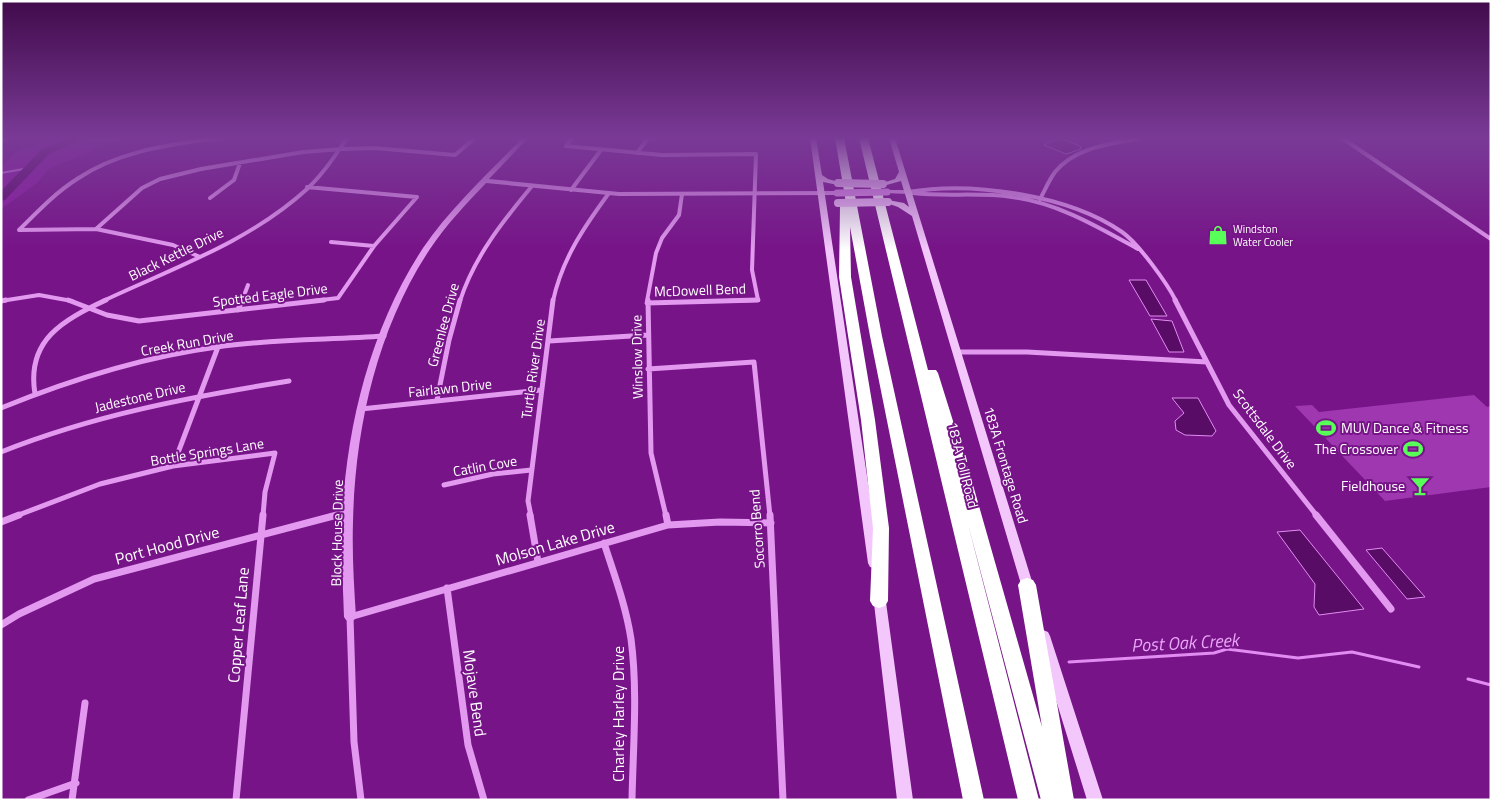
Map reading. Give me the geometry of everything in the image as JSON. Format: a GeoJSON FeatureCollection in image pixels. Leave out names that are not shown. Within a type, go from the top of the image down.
{"type":"FeatureCollection","features":[{"type":"Feature","properties":{"kind":"highway"},"geometry":{"type":"LineString","coordinates":[[842,175],[845,277],[868,420],[882,528],[879,601]]}},
{"type":"Feature","properties":{"kind":"highway","name":"183A Toll Road"},"geometry":{"type":"LineString","coordinates":[[872,175],[1029,800]]}},
{"type":"Feature","properties":{"kind":"highway"},"geometry":{"type":"LineString","coordinates":[[842,179],[974,800]]}},
{"type":"Feature","properties":{"kind":"highway"},"geometry":{"type":"LineString","coordinates":[[904,300],[918,333],[965,484],[1052,800]]}},
{"type":"Feature","properties":{"kind":"highway"},"geometry":{"type":"LineString","coordinates":[[1027,585],[1064,800]]}},
{"type":"Feature","properties":{"kind":"main road"},"geometry":{"type":"LineString","coordinates":[[818,176],[826,181],[842,179],[883,184],[898,181],[901,175]]}},
{"type":"Feature","properties":{"kind":"main road","name":"183A Frontage Road"},"geometry":{"type":"LineString","coordinates":[[903,175],[1027,585],[1095,800]]}},
{"type":"Feature","properties":{"kind":"main road"},"geometry":{"type":"LineString","coordinates":[[818,176],[906,800]]}},
{"type":"Feature","properties":{"kind":"main road"},"geometry":{"type":"LineString","coordinates":[[822,210],[828,204],[888,202],[901,205],[914,214]]}},
{"type":"Feature","properties":{"kind":"street"},"geometry":{"type":"LineString","coordinates":[[83,175],[58,194],[18,230],[96,229],[173,245],[200,257]]}},
{"type":"Feature","properties":{"kind":"street"},"geometry":{"type":"LineString","coordinates":[[96,229],[126,200],[142,188],[160,179],[175,175]]}},
{"type":"Feature","properties":{"kind":"street"},"geometry":{"type":"LineString","coordinates":[[210,198],[234,180],[236,175]]}},
{"type":"Feature","properties":{"kind":"street","name":"Black Kettle Drive"},"geometry":{"type":"LineString","coordinates":[[36,394],[32,373],[33,363],[41,347],[62,326],[88,309],[200,257],[266,221],[319,175]]}},
{"type":"Feature","properties":{"kind":"street","name":"Block House Drive"},"geometry":{"type":"LineString","coordinates":[[361,800],[354,742],[350,617],[348,512],[352,457],[362,409],[384,336],[398,301],[427,249],[442,229],[491,175]]}},
{"type":"Feature","properties":{"kind":"street"},"geometry":{"type":"LineString","coordinates":[[571,190],[582,175]]}},
{"type":"Feature","properties":{"kind":"street","name":"McDowell Bend"},"geometry":{"type":"LineString","coordinates":[[647,303],[758,300],[752,270],[756,175]]}},
{"type":"Feature","properties":{"kind":"street"},"geometry":{"type":"LineString","coordinates":[[1038,203],[1053,175]]}},
{"type":"Feature","properties":{"kind":"street"},"geometry":{"type":"LineString","coordinates":[[1397,175],[1491,239]]}},
{"type":"Feature","properties":{"kind":"street","name":"Scottsdale Drive"},"geometry":{"type":"LineString","coordinates":[[486,181],[609,193],[908,192],[1013,197],[1078,215],[1141,251]]}},
{"type":"Feature","properties":{"kind":"street","name":"Greenlee Drive"},"geometry":{"type":"LineString","coordinates":[[436,400],[450,332],[467,280],[500,225],[532,186]]}},
{"type":"Feature","properties":{"kind":"street","name":"Spotted Eagle Drive"},"geometry":{"type":"LineString","coordinates":[[1,301],[27,296],[53,296],[117,320],[139,321],[338,298],[374,246],[417,197],[307,187]]}},
{"type":"Feature","properties":{"kind":"street","name":"Scottsdale Drive"},"geometry":{"type":"LineString","coordinates":[[908,192],[920,190],[984,190],[1041,198],[1087,212],[1123,232],[1141,251],[1173,295],[1229,406],[1391,609]]}},
{"type":"Feature","properties":{"kind":"street","name":"Turtle River Drive"},"geometry":{"type":"LineString","coordinates":[[538,562],[528,500],[553,299],[561,273],[578,237],[609,193]]}},
{"type":"Feature","properties":{"kind":"street","name":"Winslow Drive"},"geometry":{"type":"LineString","coordinates":[[668,525],[651,453],[647,303],[656,253],[662,238],[679,215],[682,194]]}},
{"type":"Feature","properties":{"kind":"street"},"geometry":{"type":"LineString","coordinates":[[330,242],[374,246]]}},
{"type":"Feature","properties":{"kind":"street"},"geometry":{"type":"LineString","coordinates":[[238,310],[248,285]]}},
{"type":"Feature","properties":{"kind":"street"},"geometry":{"type":"LineString","coordinates":[[549,340],[648,335]]}},
{"type":"Feature","properties":{"kind":"street","name":"Creek Run Drive"},"geometry":{"type":"LineString","coordinates":[[1,408],[102,372],[162,357],[218,347],[384,336]]}},
{"type":"Feature","properties":{"kind":"street"},"geometry":{"type":"LineString","coordinates":[[173,466],[218,347]]}},
{"type":"Feature","properties":{"kind":"street"},"geometry":{"type":"LineString","coordinates":[[956,352],[1027,352],[1206,362]]}},
{"type":"Feature","properties":{"kind":"street","name":"Socorro Bend"},"geometry":{"type":"LineString","coordinates":[[648,369],[754,362],[771,523],[783,800]]}},
{"type":"Feature","properties":{"kind":"street","name":"Jadestone Drive"},"geometry":{"type":"LineString","coordinates":[[1,452],[47,432],[105,414],[199,395],[289,380]]}},
{"type":"Feature","properties":{"kind":"street","name":"Fairlawn Drive"},"geometry":{"type":"LineString","coordinates":[[362,409],[541,390]]}},
{"type":"Feature","properties":{"kind":"street","name":"Bottle Springs Lane"},"geometry":{"type":"LineString","coordinates":[[1,522],[100,484],[173,466],[275,453]]}},
{"type":"Feature","properties":{"kind":"street","name":"Copper Leaf Lane"},"geometry":{"type":"LineString","coordinates":[[236,800],[264,492],[275,453]]}},
{"type":"Feature","properties":{"kind":"street","name":"Catlin Cove"},"geometry":{"type":"LineString","coordinates":[[444,485],[493,474],[531,470]]}},
{"type":"Feature","properties":{"kind":"street","name":"Port Hood Drive"},"geometry":{"type":"LineString","coordinates":[[1,625],[19,614],[94,579],[348,512]]}},
{"type":"Feature","properties":{"kind":"street","name":"Molson Lake Drive"},"geometry":{"type":"LineString","coordinates":[[350,617],[668,525],[720,522],[771,523]]}},
{"type":"Feature","properties":{"kind":"street","name":"Charley Harley Drive"},"geometry":{"type":"LineString","coordinates":[[604,543],[632,639],[634,705],[632,800]]}},
{"type":"Feature","properties":{"kind":"street","name":"Mojave Bend"},"geometry":{"type":"LineString","coordinates":[[447,588],[468,746],[484,800]]}},
{"type":"Feature","properties":{"kind":"street"},"geometry":{"type":"LineString","coordinates":[[72,800],[76,783],[85,703]]}},
{"type":"Feature","properties":{"kind":"street"},"geometry":{"type":"LineString","coordinates":[[28,800],[76,783]]}},
{"type":"Feature","properties":{"kind":"shaded area"},"geometry":{"type":"Polygon","coordinates":[[[1,175],[44,175],[37,183],[1,209],[1,175]]]}},
{"type":"Feature","properties":{"kind":"shaded area"},"geometry":{"type":"Polygon","coordinates":[[[1129,280],[1146,280],[1167,316],[1150,316],[1129,280]]]}},
{"type":"Feature","properties":{"kind":"shaded area"},"geometry":{"type":"Polygon","coordinates":[[[1151,319],[1172,321],[1184,352],[1169,352],[1151,319]]]}},
{"type":"Feature","properties":{"kind":"shaded area"},"geometry":{"type":"Polygon","coordinates":[[[1172,398],[1198,398],[1216,431],[1212,436],[1185,435],[1176,430],[1175,421],[1184,413],[1172,398]]]}},
{"type":"Feature","properties":{"kind":"shaded area"},"geometry":{"type":"Polygon","coordinates":[[[1300,530],[1364,609],[1319,615],[1314,607],[1315,584],[1277,532],[1300,530]]]}},
{"type":"Feature","properties":{"kind":"shaded area"},"geometry":{"type":"Polygon","coordinates":[[[1382,548],[1425,597],[1407,599],[1366,550],[1382,548]]]}},
{"type":"Feature","properties":{"kind":"building","name":"The Crossover"},"geometry":{"type":"Polygon","coordinates":[[[1474,395],[1487,407],[1491,406],[1491,487],[1385,501],[1295,406],[1312,405],[1319,412],[1474,395]]]}},
{"type":"Feature","properties":{"kind":"waterway"},"geometry":{"type":"LineString","coordinates":[[1,198],[23,175]]}},
{"type":"Feature","properties":{"kind":"waterway","name":"Post Oak Creek"},"geometry":{"type":"LineString","coordinates":[[1069,662],[1214,653],[1227,649],[1298,658],[1352,652],[1419,667]]}},
{"type":"Feature","properties":{"kind":"waterway","name":"Post Oak Creek"},"geometry":{"type":"LineString","coordinates":[[1468,679],[1491,685]]}},
{"type":"Feature","properties":{"kind":"place","name":"Windston Water Cooler"},"geometry":{"type":"Point","coordinates":[1218,235]}},
{"type":"Feature","properties":{"kind":"place","name":"MUV Dance & Fitness"},"geometry":{"type":"Point","coordinates":[1326,428]}},
{"type":"Feature","properties":{"kind":"place","name":"The Crossover"},"geometry":{"type":"Point","coordinates":[1413,449]}},
{"type":"Feature","properties":{"kind":"place","name":"Fieldhouse"},"geometry":{"type":"Point","coordinates":[1420,486]}}]}
